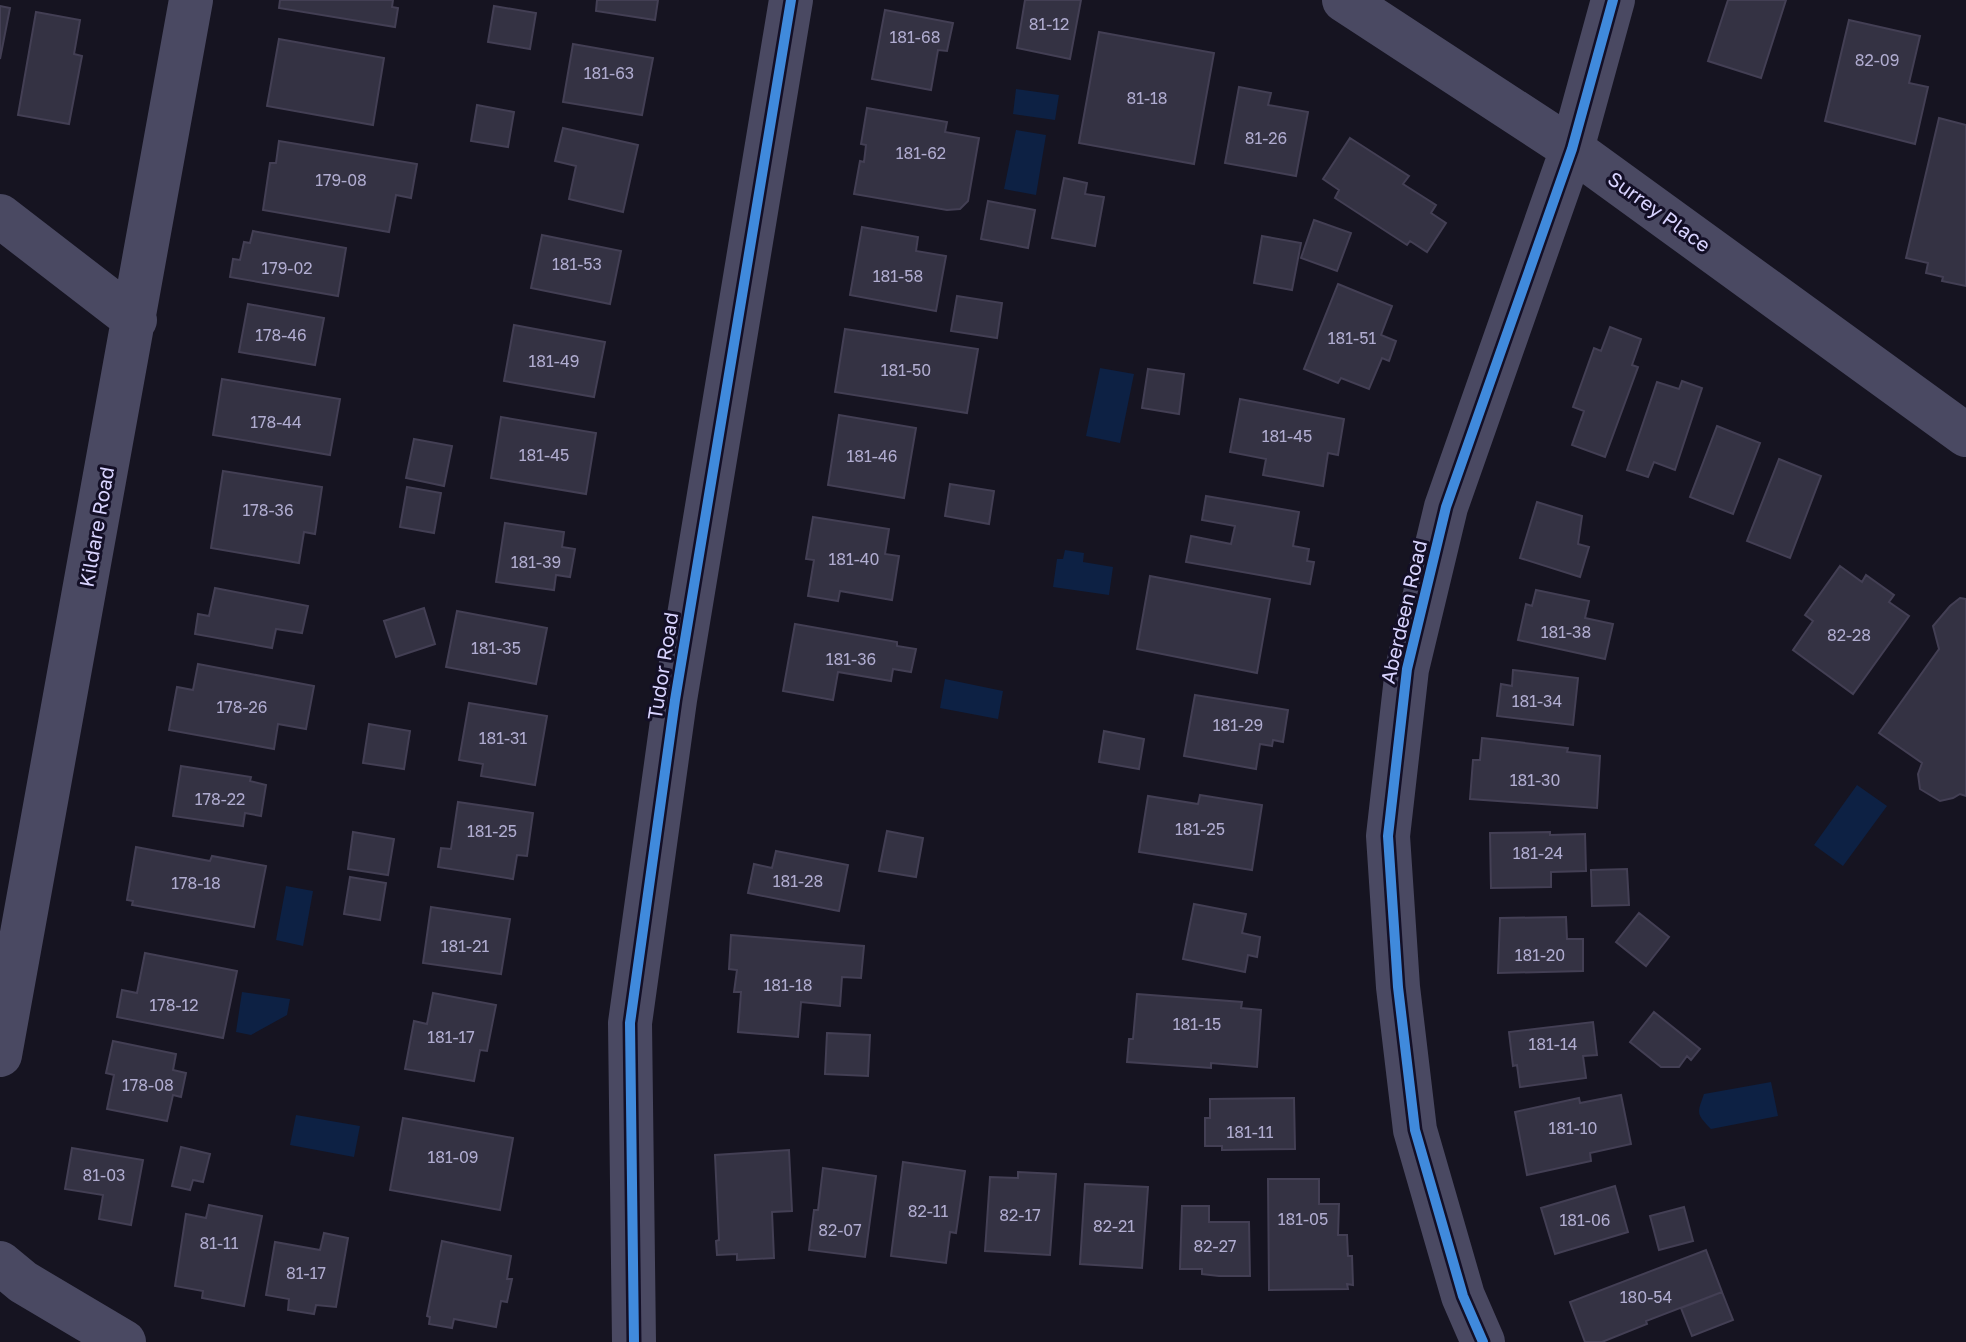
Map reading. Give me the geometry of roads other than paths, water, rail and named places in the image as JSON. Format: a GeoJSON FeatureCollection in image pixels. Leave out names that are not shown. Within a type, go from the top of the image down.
{"type":"FeatureCollection","features":[{"type":"Feature","properties":{"kind":"street","name":"Kildare Road"},"geometry":{"type":"LineString","coordinates":[[0,1055],[191,0]]}},
{"type":"Feature","properties":{"kind":"street","name":"Tudor Road"},"geometry":{"type":"LineString","coordinates":[[634,1342],[630,1023],[675,700],[791,0]]}},
{"type":"Feature","properties":{"kind":"street","name":"Surrey Place"},"geometry":{"type":"LineString","coordinates":[[1344,0],[1572,149],[1966,435]]}},
{"type":"Feature","properties":{"kind":"street","name":"Aberdeen Road"},"geometry":{"type":"LineString","coordinates":[[1483,1342],[1463,1296],[1415,1130],[1398,987],[1388,836],[1407,669],[1446,507],[1572,149],[1613,0]]}},
{"type":"Feature","properties":{"kind":"street"},"geometry":{"type":"LineString","coordinates":[[0,216],[135,320]]}},
{"type":"Feature","properties":{"kind":"street"},"geometry":{"type":"LineString","coordinates":[[0,1263],[23,1282],[124,1342]]}},
{"type":"Feature","properties":{"kind":"water"},"geometry":{"type":"Polygon","coordinates":[[[1016,89],[1059,95],[1055,120],[1013,114],[1016,89]]]}},
{"type":"Feature","properties":{"kind":"water"},"geometry":{"type":"Polygon","coordinates":[[[1016,130],[1046,135],[1036,195],[1004,189],[1016,130]]]}},
{"type":"Feature","properties":{"kind":"water"},"geometry":{"type":"Polygon","coordinates":[[[1100,368],[1134,374],[1120,443],[1086,436],[1100,368]]]}},
{"type":"Feature","properties":{"kind":"water"},"geometry":{"type":"Polygon","coordinates":[[[1065,550],[1084,553],[1083,562],[1113,567],[1109,595],[1053,587],[1057,559],[1063,559],[1065,550]]]}},
{"type":"Feature","properties":{"kind":"water"},"geometry":{"type":"Polygon","coordinates":[[[945,679],[1003,691],[998,719],[940,708],[945,679]]]}},
{"type":"Feature","properties":{"kind":"water"},"geometry":{"type":"Polygon","coordinates":[[[1857,785],[1887,806],[1843,866],[1814,845],[1857,785]]]}},
{"type":"Feature","properties":{"kind":"water"},"geometry":{"type":"Polygon","coordinates":[[[286,886],[313,891],[303,946],[276,940],[286,886]]]}},
{"type":"Feature","properties":{"kind":"water"},"geometry":{"type":"Polygon","coordinates":[[[242,992],[290,999],[287,1015],[251,1035],[236,1032],[242,992]]]}},
{"type":"Feature","properties":{"kind":"water"},"geometry":{"type":"Polygon","coordinates":[[[1771,1082],[1778,1116],[1711,1129],[1700,1116],[1704,1094],[1771,1082]]]}},
{"type":"Feature","properties":{"kind":"water"},"geometry":{"type":"Polygon","coordinates":[[[296,1115],[360,1126],[354,1157],[290,1145],[296,1115]]]}}]}
